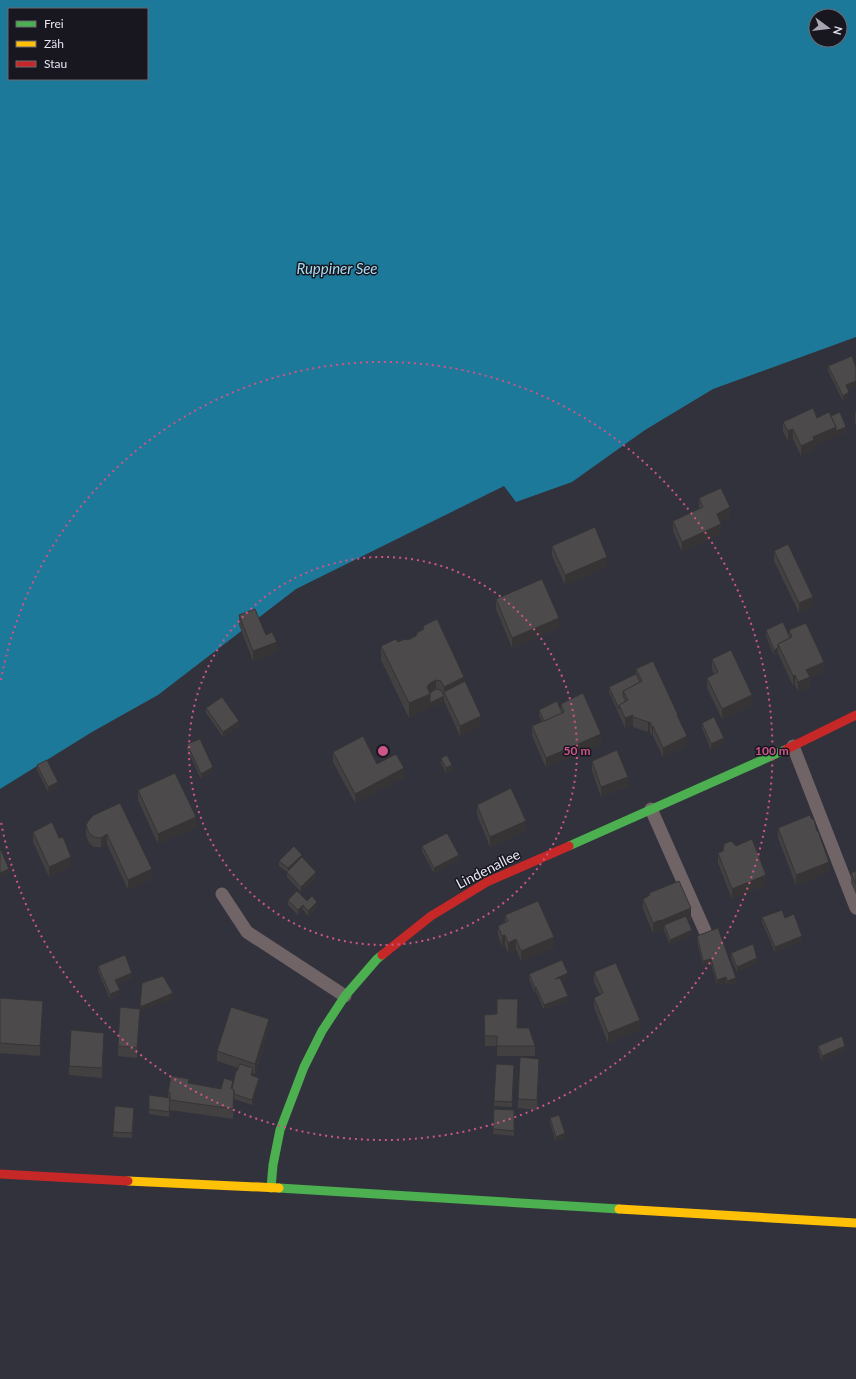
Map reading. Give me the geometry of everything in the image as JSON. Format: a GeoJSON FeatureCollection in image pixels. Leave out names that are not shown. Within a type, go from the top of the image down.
{"type":"FeatureCollection","features":[{"type":"Feature","properties":{"kind":"main road","name":"Lindenallee"},"geometry":{"type":"LineString","coordinates":[[271,1188],[273,1165],[280,1130],[304,1067],[322,1031],[345,996],[377,959],[431,916],[487,882],[793,746],[856,715]]}},
{"type":"Feature","properties":{"kind":"main road"},"geometry":{"type":"LineString","coordinates":[[0,1174],[271,1188],[856,1223]]}},
{"type":"Feature","properties":{"kind":"lane"},"geometry":{"type":"LineString","coordinates":[[793,746],[856,908]]}},
{"type":"Feature","properties":{"kind":"lane"},"geometry":{"type":"LineString","coordinates":[[651,809],[705,931]]}},
{"type":"Feature","properties":{"kind":"lane"},"geometry":{"type":"LineString","coordinates":[[222,894],[247,932],[345,996]]}},
{"type":"Feature","properties":{"kind":"water","name":"Ruppiner See"},"geometry":{"type":"Polygon","coordinates":[[[0,0],[856,0],[856,337],[713,389],[645,430],[572,482],[516,502],[504,486],[296,589],[158,695],[92,732],[0,789],[0,0]]]}},
{"type":"Feature","properties":{"kind":"building"},"geometry":{"type":"Polygon","coordinates":[[[852,356],[856,367],[856,381],[846,385],[849,392],[843,396],[828,366],[852,356]]]}},
{"type":"Feature","properties":{"kind":"building"},"geometry":{"type":"Polygon","coordinates":[[[813,408],[817,418],[829,412],[836,427],[813,437],[814,440],[801,446],[793,429],[788,431],[783,422],[813,408]]]}},
{"type":"Feature","properties":{"kind":"building"},"geometry":{"type":"Polygon","coordinates":[[[840,412],[846,427],[836,431],[836,427],[831,416],[840,412]]]}},
{"type":"Feature","properties":{"kind":"building"},"geometry":{"type":"Polygon","coordinates":[[[721,488],[730,507],[717,514],[721,524],[682,542],[673,521],[703,507],[699,498],[721,488]]]}},
{"type":"Feature","properties":{"kind":"building"},"geometry":{"type":"Polygon","coordinates":[[[595,527],[607,557],[565,575],[552,546],[595,527]]]}},
{"type":"Feature","properties":{"kind":"building"},"geometry":{"type":"Polygon","coordinates":[[[788,544],[813,597],[799,603],[774,551],[788,544]]]}},
{"type":"Feature","properties":{"kind":"building"},"geometry":{"type":"Polygon","coordinates":[[[542,579],[559,618],[512,638],[496,599],[542,579]]]}},
{"type":"Feature","properties":{"kind":"building"},"geometry":{"type":"Polygon","coordinates":[[[255,609],[266,635],[272,632],[277,642],[253,651],[239,615],[255,609]]]}},
{"type":"Feature","properties":{"kind":"building"},"geometry":{"type":"Polygon","coordinates":[[[437,619],[464,677],[444,687],[441,681],[436,680],[427,687],[430,694],[409,703],[381,646],[396,639],[398,642],[405,639],[408,640],[416,636],[417,633],[424,629],[423,626],[437,619]]]}},
{"type":"Feature","properties":{"kind":"building"},"geometry":{"type":"Polygon","coordinates":[[[783,622],[790,638],[778,644],[778,648],[774,650],[766,630],[783,622]]]}},
{"type":"Feature","properties":{"kind":"building"},"geometry":{"type":"Polygon","coordinates":[[[806,623],[824,662],[806,670],[810,677],[798,682],[795,675],[793,676],[778,644],[792,637],[789,630],[806,623]]]}},
{"type":"Feature","properties":{"kind":"building"},"geometry":{"type":"Polygon","coordinates":[[[731,650],[752,695],[722,709],[707,678],[718,672],[712,659],[731,650]]]}},
{"type":"Feature","properties":{"kind":"building"},"geometry":{"type":"Polygon","coordinates":[[[653,661],[687,736],[663,748],[650,722],[633,717],[633,715],[625,718],[619,705],[628,700],[623,691],[642,681],[636,669],[653,661]]]}},
{"type":"Feature","properties":{"kind":"building"},"geometry":{"type":"Polygon","coordinates":[[[636,674],[640,682],[623,691],[623,696],[626,701],[619,705],[619,709],[609,687],[636,674]]]}},
{"type":"Feature","properties":{"kind":"building"},"geometry":{"type":"Polygon","coordinates":[[[465,681],[481,716],[460,726],[444,692],[465,681]]]}},
{"type":"Feature","properties":{"kind":"building"},"geometry":{"type":"Polygon","coordinates":[[[436,689],[441,690],[444,696],[430,703],[430,693],[436,689]]]}},
{"type":"Feature","properties":{"kind":"building"},"geometry":{"type":"Polygon","coordinates":[[[583,693],[601,734],[546,758],[532,726],[564,712],[561,704],[583,693]]]}},
{"type":"Feature","properties":{"kind":"building"},"geometry":{"type":"Polygon","coordinates":[[[222,697],[239,721],[223,732],[206,708],[222,697]]]}},
{"type":"Feature","properties":{"kind":"building"},"geometry":{"type":"Polygon","coordinates":[[[557,701],[562,713],[544,721],[539,710],[557,701]]]}},
{"type":"Feature","properties":{"kind":"building"},"geometry":{"type":"Polygon","coordinates":[[[714,717],[724,738],[711,744],[702,723],[714,717]]]}},
{"type":"Feature","properties":{"kind":"building"},"geometry":{"type":"Polygon","coordinates":[[[363,736],[377,764],[396,754],[404,768],[355,794],[333,752],[363,736]]]}},
{"type":"Feature","properties":{"kind":"building"},"geometry":{"type":"Polygon","coordinates":[[[200,739],[213,767],[201,774],[187,744],[200,739]]]}},
{"type":"Feature","properties":{"kind":"building"},"geometry":{"type":"Polygon","coordinates":[[[617,750],[628,777],[601,787],[592,761],[617,750]]]}},
{"type":"Feature","properties":{"kind":"building"},"geometry":{"type":"Polygon","coordinates":[[[447,755],[452,765],[446,768],[441,758],[447,755]]]}},
{"type":"Feature","properties":{"kind":"building"},"geometry":{"type":"Polygon","coordinates":[[[47,760],[58,782],[48,787],[37,765],[47,760]]]}},
{"type":"Feature","properties":{"kind":"building"},"geometry":{"type":"Polygon","coordinates":[[[175,773],[196,817],[158,834],[138,790],[175,773]]]}},
{"type":"Feature","properties":{"kind":"building"},"geometry":{"type":"Polygon","coordinates":[[[511,788],[526,821],[490,837],[477,805],[511,788]]]}},
{"type":"Feature","properties":{"kind":"building"},"geometry":{"type":"Polygon","coordinates":[[[120,803],[152,869],[128,880],[107,834],[101,838],[94,837],[89,833],[86,825],[94,815],[120,803]]]}},
{"type":"Feature","properties":{"kind":"building"},"geometry":{"type":"Polygon","coordinates":[[[810,815],[814,820],[829,862],[796,875],[778,828],[810,815]]]}},
{"type":"Feature","properties":{"kind":"building"},"geometry":{"type":"Polygon","coordinates":[[[52,822],[59,838],[63,837],[71,857],[49,867],[33,832],[52,822]]]}},
{"type":"Feature","properties":{"kind":"building"},"geometry":{"type":"Polygon","coordinates":[[[447,833],[459,855],[434,868],[422,846],[447,833]]]}},
{"type":"Feature","properties":{"kind":"building"},"geometry":{"type":"Polygon","coordinates":[[[752,839],[766,875],[732,889],[718,853],[723,851],[724,844],[731,841],[736,846],[752,839]]]}},
{"type":"Feature","properties":{"kind":"building"},"geometry":{"type":"Polygon","coordinates":[[[294,846],[302,855],[288,868],[279,861],[294,846]]]}},
{"type":"Feature","properties":{"kind":"building"},"geometry":{"type":"Polygon","coordinates":[[[0,848],[9,869],[0,873],[0,848]]]}},
{"type":"Feature","properties":{"kind":"building"},"geometry":{"type":"Polygon","coordinates":[[[302,857],[316,872],[301,887],[287,872],[302,857]]]}},
{"type":"Feature","properties":{"kind":"building"},"geometry":{"type":"Polygon","coordinates":[[[856,871],[856,884],[851,873],[856,871]]]}},
{"type":"Feature","properties":{"kind":"building"},"geometry":{"type":"Polygon","coordinates":[[[679,881],[691,908],[653,923],[643,899],[650,895],[649,893],[679,881]]]}},
{"type":"Feature","properties":{"kind":"building"},"geometry":{"type":"Polygon","coordinates":[[[297,891],[307,901],[312,896],[317,902],[308,911],[303,905],[298,910],[288,900],[297,891]]]}},
{"type":"Feature","properties":{"kind":"building"},"geometry":{"type":"Polygon","coordinates":[[[538,901],[554,937],[521,951],[516,939],[508,943],[505,935],[502,936],[498,926],[508,921],[505,915],[538,901]]]}},
{"type":"Feature","properties":{"kind":"building"},"geometry":{"type":"Polygon","coordinates":[[[782,910],[785,918],[794,914],[802,936],[775,947],[762,917],[782,910]]]}},
{"type":"Feature","properties":{"kind":"building"},"geometry":{"type":"Polygon","coordinates":[[[686,916],[692,930],[670,940],[664,925],[686,916]]]}},
{"type":"Feature","properties":{"kind":"building"},"geometry":{"type":"Polygon","coordinates":[[[718,928],[736,978],[727,981],[726,977],[717,980],[711,959],[703,961],[697,936],[718,928]]]}},
{"type":"Feature","properties":{"kind":"building"},"geometry":{"type":"Polygon","coordinates":[[[753,944],[757,958],[737,967],[731,953],[753,944]]]}},
{"type":"Feature","properties":{"kind":"building"},"geometry":{"type":"Polygon","coordinates":[[[125,955],[132,973],[115,980],[120,990],[110,994],[98,966],[125,955]]]}},
{"type":"Feature","properties":{"kind":"building"},"geometry":{"type":"Polygon","coordinates":[[[562,960],[568,973],[555,979],[560,978],[568,996],[544,1005],[529,974],[562,960]]]}},
{"type":"Feature","properties":{"kind":"building"},"geometry":{"type":"Polygon","coordinates":[[[616,963],[640,1020],[608,1033],[594,998],[603,993],[594,972],[616,963]]]}},
{"type":"Feature","properties":{"kind":"building"},"geometry":{"type":"Polygon","coordinates":[[[163,976],[173,993],[140,1007],[142,983],[163,976]]]}},
{"type":"Feature","properties":{"kind":"building"},"geometry":{"type":"Polygon","coordinates":[[[0,998],[43,1001],[40,1046],[0,1043],[0,998]]]}},
{"type":"Feature","properties":{"kind":"building"},"geometry":{"type":"Polygon","coordinates":[[[497,999],[518,999],[517,1028],[529,1028],[535,1046],[497,1046],[497,1036],[485,1036],[484,1015],[497,1014],[497,999]]]}},
{"type":"Feature","properties":{"kind":"building"},"geometry":{"type":"Polygon","coordinates":[[[120,1007],[140,1009],[137,1048],[118,1046],[120,1007]]]}},
{"type":"Feature","properties":{"kind":"building"},"geometry":{"type":"Polygon","coordinates":[[[231,1007],[269,1019],[255,1064],[217,1051],[231,1007]]]}},
{"type":"Feature","properties":{"kind":"building"},"geometry":{"type":"Polygon","coordinates":[[[71,1030],[104,1033],[102,1068],[69,1066],[71,1030]]]}},
{"type":"Feature","properties":{"kind":"building"},"geometry":{"type":"Polygon","coordinates":[[[842,1036],[845,1046],[822,1056],[818,1046],[842,1036]]]}},
{"type":"Feature","properties":{"kind":"building"},"geometry":{"type":"Polygon","coordinates":[[[520,1057],[539,1059],[537,1100],[518,1099],[520,1057]]]}},
{"type":"Feature","properties":{"kind":"building"},"geometry":{"type":"Polygon","coordinates":[[[240,1064],[253,1068],[251,1075],[259,1078],[252,1100],[234,1094],[234,1090],[232,1089],[236,1071],[240,1064]]]}},
{"type":"Feature","properties":{"kind":"building"},"geometry":{"type":"Polygon","coordinates":[[[496,1064],[514,1065],[512,1102],[494,1101],[496,1064]]]}},
{"type":"Feature","properties":{"kind":"building"},"geometry":{"type":"Polygon","coordinates":[[[171,1076],[189,1079],[188,1083],[221,1089],[224,1078],[233,1081],[231,1088],[234,1090],[233,1109],[170,1100],[170,1093],[168,1093],[171,1076]]]}},
{"type":"Feature","properties":{"kind":"building"},"geometry":{"type":"Polygon","coordinates":[[[149,1095],[170,1098],[169,1112],[149,1109],[149,1095]]]}},
{"type":"Feature","properties":{"kind":"building"},"geometry":{"type":"Polygon","coordinates":[[[115,1106],[134,1108],[132,1133],[113,1132],[115,1106]]]}},
{"type":"Feature","properties":{"kind":"building"},"geometry":{"type":"Polygon","coordinates":[[[494,1109],[514,1110],[514,1131],[493,1129],[494,1109]]]}},
{"type":"Feature","properties":{"kind":"building"},"geometry":{"type":"Polygon","coordinates":[[[559,1115],[565,1133],[556,1137],[550,1118],[559,1115]]]}},
{"type":"Feature","properties":{"kind":"traffic: fast"},"geometry":{"type":"LineString","coordinates":[[569,846],[787,749]]}},
{"type":"Feature","properties":{"kind":"traffic: fast"},"geometry":{"type":"LineString","coordinates":[[271,1188],[273,1165],[280,1130],[304,1067],[322,1031],[345,996],[382,955]]}},
{"type":"Feature","properties":{"kind":"traffic: fast"},"geometry":{"type":"LineString","coordinates":[[279,1188],[619,1209]]}},
{"type":"Feature","properties":{"kind":"traffic: slow"},"geometry":{"type":"LineString","coordinates":[[128,1181],[279,1188]]}},
{"type":"Feature","properties":{"kind":"traffic: slow"},"geometry":{"type":"LineString","coordinates":[[619,1209],[856,1223]]}},
{"type":"Feature","properties":{"kind":"traffic: jam"},"geometry":{"type":"LineString","coordinates":[[787,749],[856,715]]}},
{"type":"Feature","properties":{"kind":"traffic: jam"},"geometry":{"type":"LineString","coordinates":[[382,955],[431,916],[487,882],[569,846]]}},
{"type":"Feature","properties":{"kind":"traffic: jam"},"geometry":{"type":"LineString","coordinates":[[0,1174],[128,1181]]}}]}
